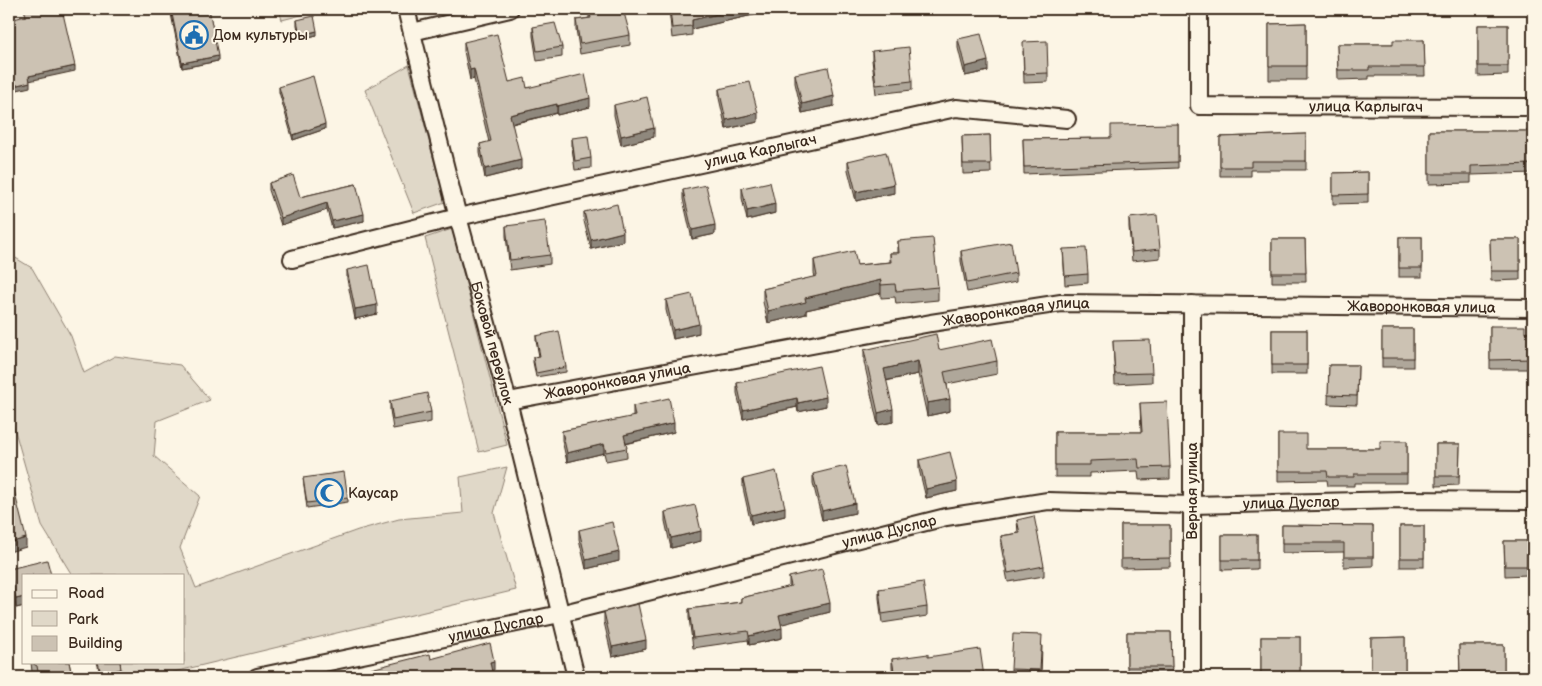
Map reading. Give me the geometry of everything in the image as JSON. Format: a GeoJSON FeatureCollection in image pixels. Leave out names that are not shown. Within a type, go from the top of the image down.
{"type":"FeatureCollection","features":[{"type":"Feature","properties":{"kind":"street","name":"Боковой переулок"},"geometry":{"type":"LineString","coordinates":[[406,9],[458,216],[508,401],[576,677]]}},
{"type":"Feature","properties":{"kind":"street"},"geometry":{"type":"LineString","coordinates":[[412,32],[510,9]]}},
{"type":"Feature","properties":{"kind":"street","name":"улица Карлыгач"},"geometry":{"type":"LineString","coordinates":[[1198,9],[1199,106],[1533,108]]}},
{"type":"Feature","properties":{"kind":"street","name":"улица Карлыгач"},"geometry":{"type":"LineString","coordinates":[[292,259],[458,216],[956,108],[1067,119]]}},
{"type":"Feature","properties":{"kind":"street","name":"Жаворонковая улица"},"geometry":{"type":"LineString","coordinates":[[508,401],[931,323],[1061,303],[1533,308]]}},
{"type":"Feature","properties":{"kind":"street","name":"Верная улица"},"geometry":{"type":"LineString","coordinates":[[1192,304],[1192,677]]}},
{"type":"Feature","properties":{"kind":"street","name":"улица Дуслар"},"geometry":{"type":"LineString","coordinates":[[258,677],[560,614],[946,517],[1048,501],[1192,505],[1401,500],[1533,501]]}},
{"type":"Feature","properties":{"kind":"green space"},"geometry":{"type":"Polygon","coordinates":[[[279,9],[324,9],[282,20],[279,9]]]}},
{"type":"Feature","properties":{"kind":"green space"},"geometry":{"type":"Polygon","coordinates":[[[409,65],[445,202],[414,213],[365,90],[409,65]]]}},
{"type":"Feature","properties":{"kind":"green space"},"geometry":{"type":"Polygon","coordinates":[[[452,229],[507,445],[479,452],[425,238],[452,229]]]}},
{"type":"Feature","properties":{"kind":"green space"},"geometry":{"type":"Polygon","coordinates":[[[9,254],[32,268],[71,336],[84,373],[115,356],[180,365],[210,400],[157,421],[154,456],[200,496],[180,548],[196,588],[358,530],[399,519],[463,513],[460,477],[507,467],[494,513],[516,590],[153,677],[109,677],[105,664],[185,664],[185,574],[71,574],[42,526],[9,410],[9,254]]]}},
{"type":"Feature","properties":{"kind":"building"},"geometry":{"type":"Polygon","coordinates":[[[24,9],[62,9],[75,66],[29,76],[30,82],[9,87],[9,20],[26,16],[24,9]]]}},
{"type":"Feature","properties":{"kind":"building","name":"Дом культуры"},"geometry":{"type":"Polygon","coordinates":[[[171,9],[209,9],[218,56],[182,63],[171,9]]]}},
{"type":"Feature","properties":{"kind":"building"},"geometry":{"type":"Polygon","coordinates":[[[623,9],[630,35],[580,44],[576,20],[591,18],[589,10],[623,9]]]}},
{"type":"Feature","properties":{"kind":"building"},"geometry":{"type":"Polygon","coordinates":[[[670,9],[739,9],[692,20],[692,26],[672,28],[670,9]]]}},
{"type":"Feature","properties":{"kind":"building"},"geometry":{"type":"Polygon","coordinates":[[[314,16],[317,31],[300,35],[297,20],[314,16]]]}},
{"type":"Feature","properties":{"kind":"building"},"geometry":{"type":"Polygon","coordinates":[[[555,23],[562,47],[537,51],[533,27],[555,23]]]}},
{"type":"Feature","properties":{"kind":"building"},"geometry":{"type":"Polygon","coordinates":[[[1306,23],[1306,66],[1269,66],[1269,24],[1306,23]]]}},
{"type":"Feature","properties":{"kind":"building"},"geometry":{"type":"Polygon","coordinates":[[[1478,25],[1508,25],[1508,66],[1478,66],[1478,25]]]}},
{"type":"Feature","properties":{"kind":"building"},"geometry":{"type":"Polygon","coordinates":[[[497,34],[509,82],[525,78],[527,88],[585,74],[590,98],[510,115],[521,160],[485,169],[480,144],[491,141],[474,69],[470,70],[464,42],[497,34]]]}},
{"type":"Feature","properties":{"kind":"building"},"geometry":{"type":"Polygon","coordinates":[[[981,34],[988,61],[965,67],[958,39],[981,34]]]}},
{"type":"Feature","properties":{"kind":"building"},"geometry":{"type":"Polygon","coordinates":[[[1393,40],[1424,40],[1425,67],[1369,67],[1369,70],[1338,70],[1337,44],[1393,44],[1393,40]]]}},
{"type":"Feature","properties":{"kind":"building"},"geometry":{"type":"Polygon","coordinates":[[[1047,41],[1048,73],[1024,74],[1023,42],[1047,41]]]}},
{"type":"Feature","properties":{"kind":"building"},"geometry":{"type":"Polygon","coordinates":[[[909,47],[912,81],[876,85],[872,51],[909,47]]]}},
{"type":"Feature","properties":{"kind":"building"},"geometry":{"type":"Polygon","coordinates":[[[828,67],[834,96],[802,104],[795,74],[828,67]]]}},
{"type":"Feature","properties":{"kind":"building"},"geometry":{"type":"Polygon","coordinates":[[[313,76],[325,124],[293,135],[279,87],[313,76]]]}},
{"type":"Feature","properties":{"kind":"building"},"geometry":{"type":"Polygon","coordinates":[[[750,82],[758,113],[726,120],[719,89],[750,82]]]}},
{"type":"Feature","properties":{"kind":"building"},"geometry":{"type":"Polygon","coordinates":[[[647,97],[654,128],[621,136],[614,105],[647,97]]]}},
{"type":"Feature","properties":{"kind":"building"},"geometry":{"type":"Polygon","coordinates":[[[1178,124],[1178,162],[1024,167],[1023,139],[1111,138],[1111,125],[1178,124]]]}},
{"type":"Feature","properties":{"kind":"building"},"geometry":{"type":"Polygon","coordinates":[[[1429,131],[1533,131],[1533,164],[1471,166],[1471,174],[1429,174],[1429,131]]]}},
{"type":"Feature","properties":{"kind":"building"},"geometry":{"type":"Polygon","coordinates":[[[1306,134],[1306,161],[1251,161],[1251,167],[1220,167],[1220,137],[1306,134]]]}},
{"type":"Feature","properties":{"kind":"building"},"geometry":{"type":"Polygon","coordinates":[[[990,135],[991,164],[963,164],[962,136],[990,135]]]}},
{"type":"Feature","properties":{"kind":"building"},"geometry":{"type":"Polygon","coordinates":[[[588,136],[591,158],[575,161],[572,138],[588,136]]]}},
{"type":"Feature","properties":{"kind":"building"},"geometry":{"type":"Polygon","coordinates":[[[886,152],[894,184],[856,192],[848,161],[886,152]]]}},
{"type":"Feature","properties":{"kind":"building"},"geometry":{"type":"Polygon","coordinates":[[[1368,172],[1368,194],[1333,195],[1333,173],[1368,172]]]}},
{"type":"Feature","properties":{"kind":"building"},"geometry":{"type":"Polygon","coordinates":[[[293,175],[300,197],[356,184],[364,214],[332,221],[327,203],[281,218],[269,183],[293,175]]]}},
{"type":"Feature","properties":{"kind":"building"},"geometry":{"type":"Polygon","coordinates":[[[770,182],[775,204],[747,211],[742,188],[770,182]]]}},
{"type":"Feature","properties":{"kind":"building"},"geometry":{"type":"Polygon","coordinates":[[[706,185],[715,225],[692,230],[683,190],[706,185]]]}},
{"type":"Feature","properties":{"kind":"building"},"geometry":{"type":"Polygon","coordinates":[[[617,204],[623,232],[591,240],[584,212],[617,204]]]}},
{"type":"Feature","properties":{"kind":"building"},"geometry":{"type":"Polygon","coordinates":[[[1157,215],[1160,249],[1132,252],[1129,218],[1157,215]]]}},
{"type":"Feature","properties":{"kind":"building"},"geometry":{"type":"Polygon","coordinates":[[[545,221],[550,255],[510,260],[506,226],[545,221]]]}},
{"type":"Feature","properties":{"kind":"building"},"geometry":{"type":"Polygon","coordinates":[[[1399,237],[1422,237],[1422,268],[1399,268],[1399,237]]]}},
{"type":"Feature","properties":{"kind":"building"},"geometry":{"type":"Polygon","coordinates":[[[933,238],[938,287],[896,291],[895,284],[881,285],[881,280],[805,298],[806,302],[768,311],[763,289],[817,276],[814,260],[854,251],[857,265],[891,262],[890,253],[899,253],[898,241],[933,238]]]}},
{"type":"Feature","properties":{"kind":"building"},"geometry":{"type":"Polygon","coordinates":[[[1272,239],[1305,239],[1306,273],[1272,273],[1272,239]]]}},
{"type":"Feature","properties":{"kind":"building"},"geometry":{"type":"Polygon","coordinates":[[[1490,239],[1520,239],[1520,271],[1491,271],[1490,239]]]}},
{"type":"Feature","properties":{"kind":"building"},"geometry":{"type":"Polygon","coordinates":[[[1011,242],[1016,273],[967,283],[961,251],[1011,242]]]}},
{"type":"Feature","properties":{"kind":"building"},"geometry":{"type":"Polygon","coordinates":[[[1086,248],[1088,274],[1065,276],[1063,249],[1086,248]]]}},
{"type":"Feature","properties":{"kind":"building"},"geometry":{"type":"Polygon","coordinates":[[[369,265],[377,305],[355,309],[347,270],[369,265]]]}},
{"type":"Feature","properties":{"kind":"building"},"geometry":{"type":"Polygon","coordinates":[[[692,294],[699,324],[673,330],[666,300],[692,294]]]}},
{"type":"Feature","properties":{"kind":"building"},"geometry":{"type":"Polygon","coordinates":[[[1490,326],[1525,326],[1525,332],[1533,332],[1533,359],[1490,360],[1490,326]]]}},
{"type":"Feature","properties":{"kind":"building"},"geometry":{"type":"Polygon","coordinates":[[[1382,329],[1413,329],[1413,358],[1382,358],[1382,329]]]}},
{"type":"Feature","properties":{"kind":"building"},"geometry":{"type":"Polygon","coordinates":[[[1272,330],[1307,330],[1307,365],[1272,365],[1272,330]]]}},
{"type":"Feature","properties":{"kind":"building"},"geometry":{"type":"Polygon","coordinates":[[[559,331],[566,367],[536,373],[533,357],[540,356],[536,336],[559,331]]]}},
{"type":"Feature","properties":{"kind":"building"},"geometry":{"type":"Polygon","coordinates":[[[936,334],[939,350],[992,339],[997,361],[944,372],[950,399],[927,403],[918,361],[884,369],[893,409],[878,413],[864,350],[936,334]]]}},
{"type":"Feature","properties":{"kind":"building"},"geometry":{"type":"Polygon","coordinates":[[[1150,340],[1152,373],[1115,374],[1113,341],[1150,340]]]}},
{"type":"Feature","properties":{"kind":"building"},"geometry":{"type":"Polygon","coordinates":[[[1329,365],[1358,365],[1357,396],[1328,395],[1329,365]]]}},
{"type":"Feature","properties":{"kind":"building"},"geometry":{"type":"Polygon","coordinates":[[[819,366],[826,397],[798,403],[797,398],[743,410],[737,383],[819,366]]]}},
{"type":"Feature","properties":{"kind":"building"},"geometry":{"type":"Polygon","coordinates":[[[427,393],[431,412],[393,420],[390,401],[427,393]]]}},
{"type":"Feature","properties":{"kind":"building"},"geometry":{"type":"Polygon","coordinates":[[[669,398],[674,423],[624,435],[627,448],[606,452],[604,444],[567,453],[562,431],[635,416],[633,406],[669,398]]]}},
{"type":"Feature","properties":{"kind":"building"},"geometry":{"type":"Polygon","coordinates":[[[1167,402],[1170,467],[1139,468],[1138,459],[1090,461],[1090,465],[1055,465],[1055,432],[1142,432],[1140,403],[1167,402]]]}},
{"type":"Feature","properties":{"kind":"building"},"geometry":{"type":"Polygon","coordinates":[[[1278,434],[1306,434],[1306,449],[1380,449],[1380,441],[1407,441],[1407,474],[1354,474],[1354,477],[1328,477],[1327,471],[1278,471],[1278,434]]]}},
{"type":"Feature","properties":{"kind":"building"},"geometry":{"type":"Polygon","coordinates":[[[1436,444],[1460,444],[1459,476],[1436,476],[1436,444]]]}},
{"type":"Feature","properties":{"kind":"building"},"geometry":{"type":"Polygon","coordinates":[[[950,452],[957,482],[926,489],[919,460],[950,452]]]}},
{"type":"Feature","properties":{"kind":"building"},"geometry":{"type":"Polygon","coordinates":[[[846,466],[855,503],[822,511],[813,474],[846,466]]]}},
{"type":"Feature","properties":{"kind":"building"},"geometry":{"type":"Polygon","coordinates":[[[776,471],[785,507],[751,515],[743,479],[776,471]]]}},
{"type":"Feature","properties":{"kind":"building","name":"Каусар"},"geometry":{"type":"Polygon","coordinates":[[[344,472],[348,498],[307,503],[303,478],[344,472]]]}},
{"type":"Feature","properties":{"kind":"building"},"geometry":{"type":"Polygon","coordinates":[[[9,478],[11,478],[26,538],[9,543],[9,478]]]}},
{"type":"Feature","properties":{"kind":"building"},"geometry":{"type":"Polygon","coordinates":[[[695,505],[701,531],[671,538],[665,512],[695,505]]]}},
{"type":"Feature","properties":{"kind":"building"},"geometry":{"type":"Polygon","coordinates":[[[1034,516],[1044,566],[1008,573],[1001,536],[1020,533],[1017,520],[1034,516]]]}},
{"type":"Feature","properties":{"kind":"building"},"geometry":{"type":"Polygon","coordinates":[[[612,522],[619,552],[586,560],[579,530],[612,522]]]}},
{"type":"Feature","properties":{"kind":"building"},"geometry":{"type":"Polygon","coordinates":[[[1121,525],[1170,525],[1170,558],[1121,559],[1121,525]]]}},
{"type":"Feature","properties":{"kind":"building"},"geometry":{"type":"Polygon","coordinates":[[[1282,525],[1373,526],[1373,557],[1344,557],[1344,543],[1282,543],[1282,525]]]}},
{"type":"Feature","properties":{"kind":"building"},"geometry":{"type":"Polygon","coordinates":[[[1400,526],[1424,526],[1424,558],[1400,558],[1400,526]]]}},
{"type":"Feature","properties":{"kind":"building"},"geometry":{"type":"Polygon","coordinates":[[[1222,535],[1257,535],[1257,560],[1222,560],[1222,535]]]}},
{"type":"Feature","properties":{"kind":"building"},"geometry":{"type":"Polygon","coordinates":[[[1504,541],[1527,541],[1527,566],[1505,566],[1504,541]]]}},
{"type":"Feature","properties":{"kind":"building"},"geometry":{"type":"Polygon","coordinates":[[[47,560],[51,574],[22,574],[22,598],[16,599],[9,569],[47,560]]]}},
{"type":"Feature","properties":{"kind":"building"},"geometry":{"type":"Polygon","coordinates":[[[822,569],[830,603],[779,615],[782,628],[749,636],[748,631],[693,638],[689,609],[741,602],[741,598],[791,586],[789,577],[822,569]]]}},
{"type":"Feature","properties":{"kind":"building"},"geometry":{"type":"Polygon","coordinates":[[[923,582],[927,607],[882,614],[879,589],[923,582]]]}},
{"type":"Feature","properties":{"kind":"building"},"geometry":{"type":"Polygon","coordinates":[[[638,604],[646,640],[612,647],[604,612],[638,604]]]}},
{"type":"Feature","properties":{"kind":"building"},"geometry":{"type":"Polygon","coordinates":[[[1127,632],[1171,632],[1172,667],[1127,667],[1127,632]]]}},
{"type":"Feature","properties":{"kind":"building"},"geometry":{"type":"Polygon","coordinates":[[[1013,634],[1042,635],[1040,670],[1011,669],[1013,634]]]}},
{"type":"Feature","properties":{"kind":"building"},"geometry":{"type":"Polygon","coordinates":[[[1261,637],[1300,637],[1300,674],[1261,674],[1261,637]]]}},
{"type":"Feature","properties":{"kind":"building"},"geometry":{"type":"Polygon","coordinates":[[[1405,637],[1405,674],[1371,674],[1371,638],[1405,637]]]}},
{"type":"Feature","properties":{"kind":"building"},"geometry":{"type":"Polygon","coordinates":[[[490,643],[494,661],[490,662],[493,677],[365,677],[363,671],[430,654],[431,659],[490,643]]]}},
{"type":"Feature","properties":{"kind":"building"},"geometry":{"type":"Polygon","coordinates":[[[1459,645],[1504,645],[1504,672],[1460,672],[1459,645]]]}},
{"type":"Feature","properties":{"kind":"building"},"geometry":{"type":"Polygon","coordinates":[[[980,649],[984,677],[895,677],[892,659],[928,654],[928,657],[980,649]]]}},
{"type":"Feature","properties":{"kind":"building"},"geometry":{"type":"Polygon","coordinates":[[[34,664],[69,664],[72,677],[39,677],[37,666],[34,664]]]}},
{"type":"Feature","properties":{"kind":"building"},"geometry":{"type":"Polygon","coordinates":[[[98,664],[120,664],[121,669],[101,674],[98,664]]]}},
{"type":"Feature","properties":{"kind":"place","name":"Дом культуры"},"geometry":{"type":"Point","coordinates":[194,35]}},
{"type":"Feature","properties":{"kind":"place","name":"Каусар"},"geometry":{"type":"Point","coordinates":[329,493]}}]}
